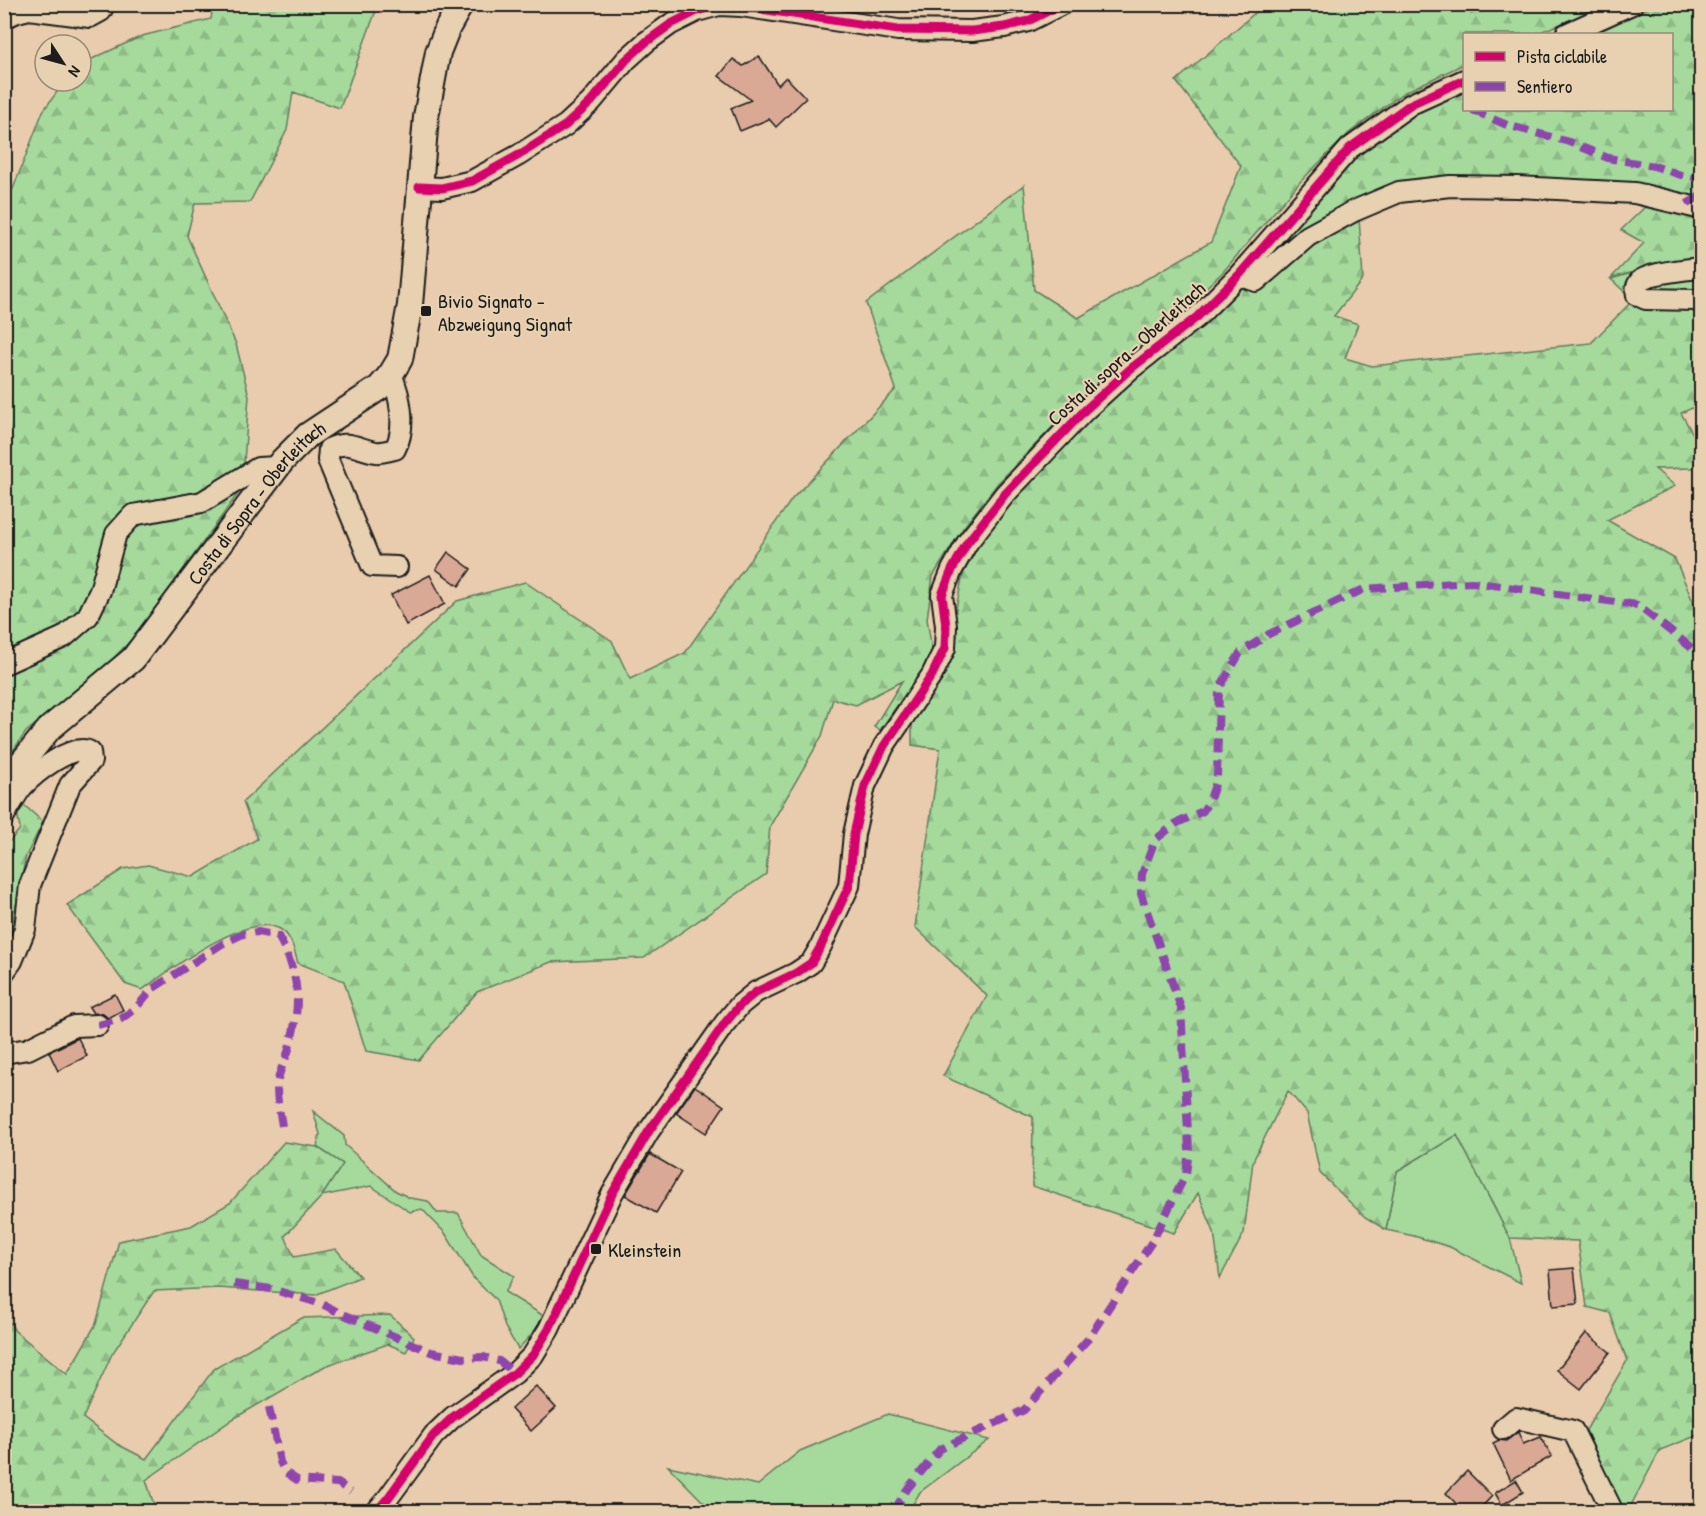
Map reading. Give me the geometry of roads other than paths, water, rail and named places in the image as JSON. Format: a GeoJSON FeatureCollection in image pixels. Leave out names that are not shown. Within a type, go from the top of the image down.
{"type":"FeatureCollection","features":[{"type":"Feature","properties":{"kind":"main road","name":"Costa di Sopra - Oberleitach"},"geometry":{"type":"LineString","coordinates":[[4,784],[49,729],[134,659],[277,467],[308,435],[379,388],[391,374],[400,358],[405,338],[426,117],[438,52],[461,4]]}},
{"type":"Feature","properties":{"kind":"street"},"geometry":{"type":"LineString","coordinates":[[4,18],[29,9],[90,17],[101,11],[104,4]]}},
{"type":"Feature","properties":{"kind":"street"},"geometry":{"type":"LineString","coordinates":[[419,187],[442,188],[472,181],[519,155],[566,125],[583,110],[626,60],[646,42],[670,24],[697,11],[719,5],[741,6],[898,30],[972,31],[1028,21],[1062,4]]}},
{"type":"Feature","properties":{"kind":"street"},"geometry":{"type":"LineString","coordinates":[[1568,33],[1632,4]]}},
{"type":"Feature","properties":{"kind":"street","name":"Costa di sopra - Oberleitach"},"geometry":{"type":"LineString","coordinates":[[376,1512],[434,1435],[453,1417],[515,1373],[533,1355],[549,1329],[612,1194],[649,1131],[725,1023],[740,1005],[756,992],[796,973],[811,963],[849,886],[854,834],[865,786],[884,746],[932,675],[945,648],[946,626],[942,595],[952,570],[967,543],[1005,494],[1085,410],[1129,370],[1197,316],[1239,275],[1350,148],[1411,104],[1463,80]]}},
{"type":"Feature","properties":{"kind":"street"},"geometry":{"type":"LineString","coordinates":[[1239,275],[1256,281],[1308,236],[1354,211],[1399,192],[1461,186],[1635,193],[1701,209]]}},
{"type":"Feature","properties":{"kind":"street"},"geometry":{"type":"LineString","coordinates":[[1701,268],[1641,279],[1636,287],[1637,295],[1646,299],[1701,303]]}},
{"type":"Feature","properties":{"kind":"street"},"geometry":{"type":"LineString","coordinates":[[391,374],[398,390],[401,419],[401,439],[395,449],[378,453],[354,445],[339,444],[329,449],[328,460],[372,566],[397,567]]}},
{"type":"Feature","properties":{"kind":"street"},"geometry":{"type":"LineString","coordinates":[[4,664],[64,637],[88,616],[100,591],[116,534],[133,515],[202,502],[258,468],[277,467]]}},
{"type":"Feature","properties":{"kind":"street"},"geometry":{"type":"LineString","coordinates":[[4,816],[22,788],[43,768],[75,750],[85,749],[90,752],[92,761],[70,786],[30,885],[25,928],[12,961],[4,972]]}},
{"type":"Feature","properties":{"kind":"street"},"geometry":{"type":"LineString","coordinates":[[4,1053],[28,1049],[74,1026],[98,1024]]}},
{"type":"Feature","properties":{"kind":"street"},"geometry":{"type":"LineString","coordinates":[[1503,1429],[1516,1418],[1573,1431],[1613,1512]]}},
{"type":"Feature","properties":{"kind":"place","name":"Bivio Signato - Abzweigung Signat"},"geometry":{"type":"Point","coordinates":[426,311]}},
{"type":"Feature","properties":{"kind":"place","name":"Kleinstein"},"geometry":{"type":"Point","coordinates":[596,1249]}}]}
